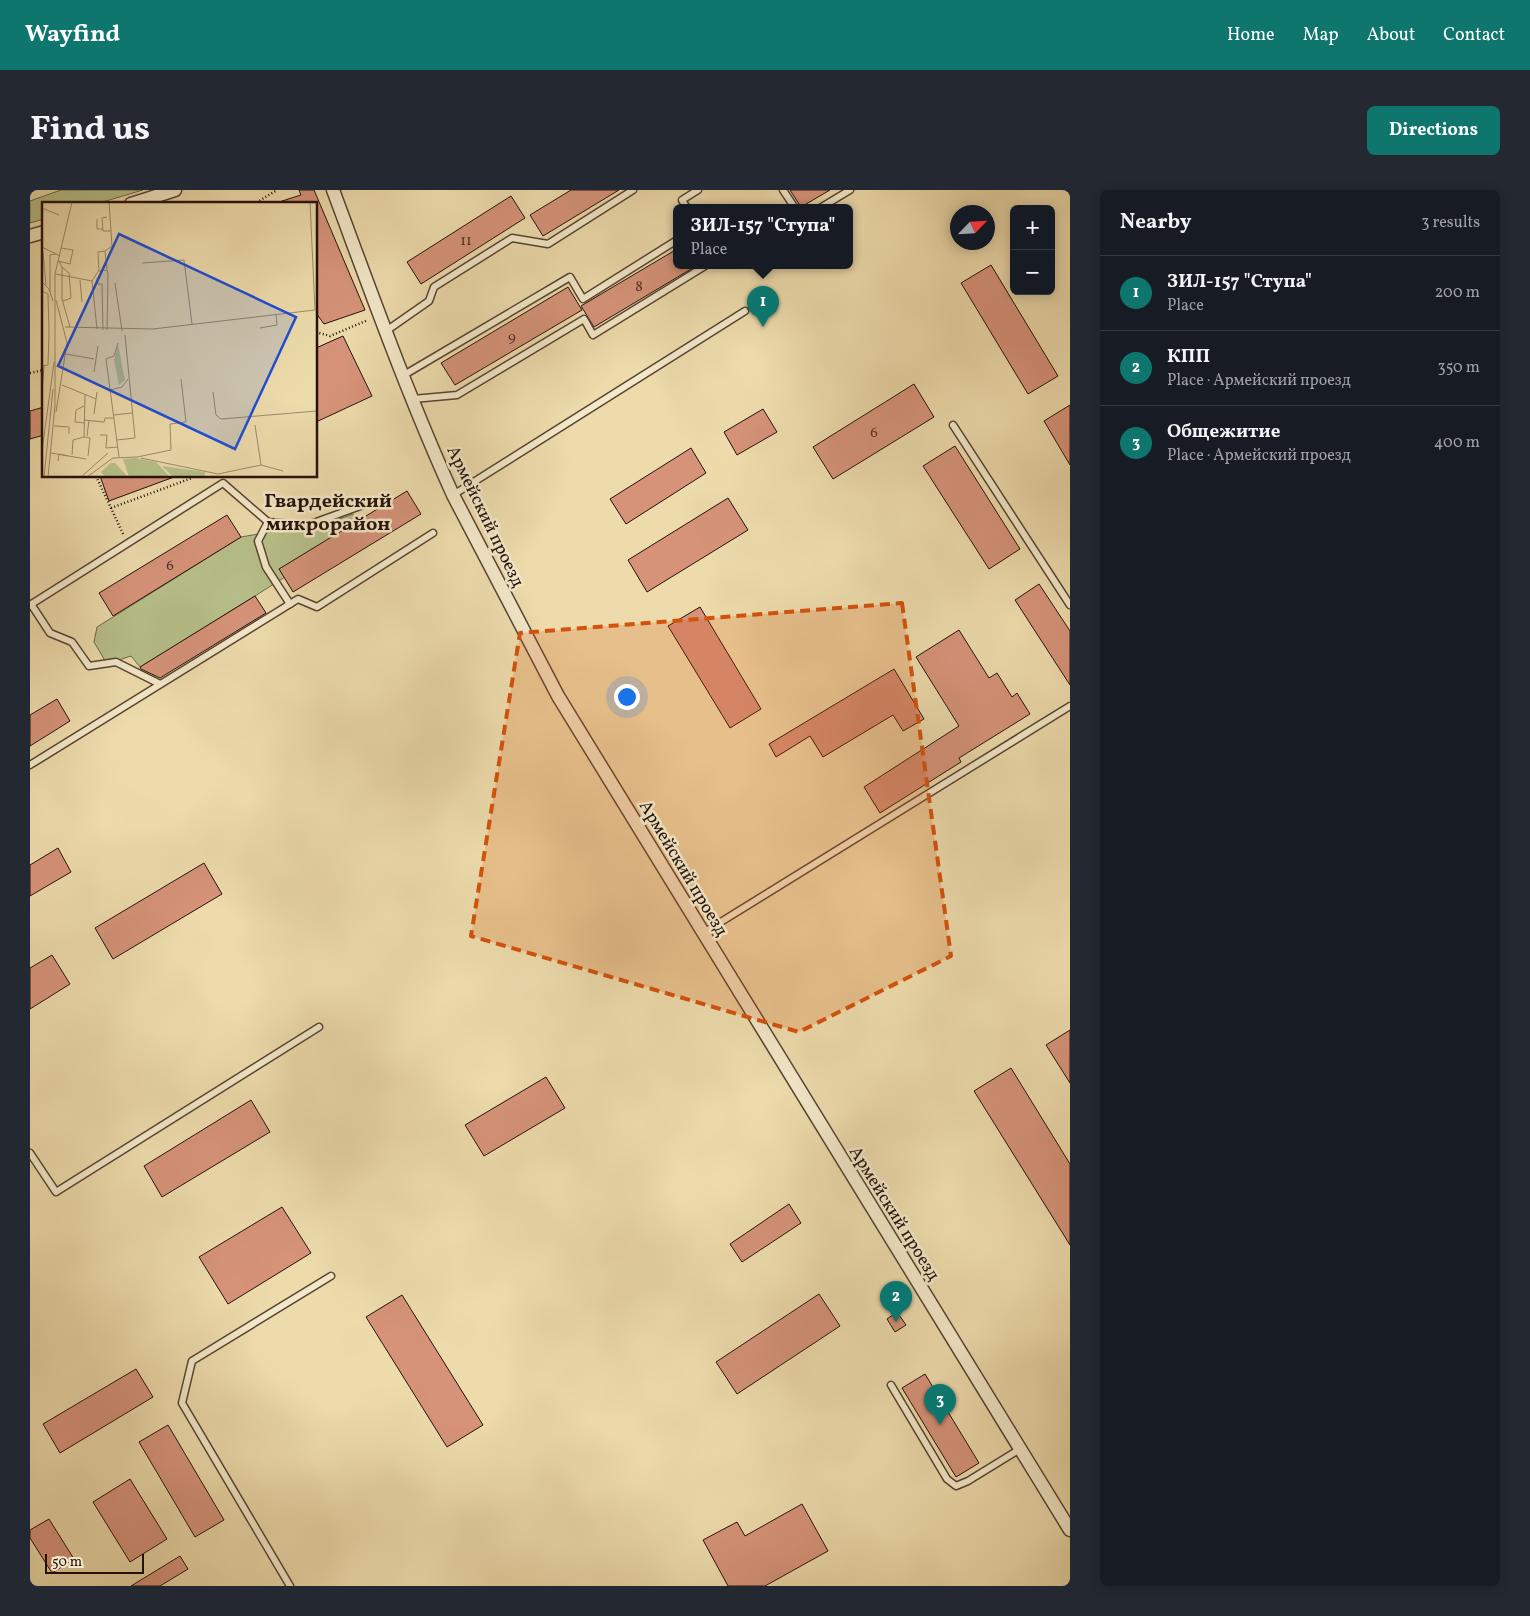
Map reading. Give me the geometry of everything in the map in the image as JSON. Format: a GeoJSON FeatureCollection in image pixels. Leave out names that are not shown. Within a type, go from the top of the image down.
{"type":"FeatureCollection","features":[{"type":"Feature","properties":{"kind":"street"},"geometry":{"type":"LineString","coordinates":[[137,202],[175,190]]}},
{"type":"Feature","properties":{"kind":"street","name":"Армейский проезд"},"geometry":{"type":"LineString","coordinates":[[332,190],[386,331],[453,495],[558,696],[1070,1530]]}},
{"type":"Feature","properties":{"kind":"lane"},"geometry":{"type":"LineString","coordinates":[[386,331],[429,300],[434,288],[512,238],[548,244],[633,190]]}},
{"type":"Feature","properties":{"kind":"lane"},"geometry":{"type":"LineString","coordinates":[[685,204],[682,200],[698,190]]}},
{"type":"Feature","properties":{"kind":"lane"},"geometry":{"type":"LineString","coordinates":[[783,190],[792,204]]}},
{"type":"Feature","properties":{"kind":"lane"},"geometry":{"type":"LineString","coordinates":[[827,204],[850,190]]}},
{"type":"Feature","properties":{"kind":"lane"},"geometry":{"type":"LineString","coordinates":[[404,375],[570,278],[583,298],[673,242]]}},
{"type":"Feature","properties":{"kind":"lane"},"geometry":{"type":"LineString","coordinates":[[413,399],[457,396],[584,319],[593,335],[701,269]]}},
{"type":"Feature","properties":{"kind":"lane"},"geometry":{"type":"LineString","coordinates":[[453,495],[745,311]]}},
{"type":"Feature","properties":{"kind":"lane"},"geometry":{"type":"LineString","coordinates":[[953,425],[1070,605]]}},
{"type":"Feature","properties":{"kind":"lane"},"geometry":{"type":"LineString","coordinates":[[160,684],[116,662],[89,666],[72,642],[50,633],[30,605],[223,483],[268,522],[308,524],[363,505]]}},
{"type":"Feature","properties":{"kind":"lane"},"geometry":{"type":"LineString","coordinates":[[268,522],[258,541],[266,567],[290,604]]}},
{"type":"Feature","properties":{"kind":"lane"},"geometry":{"type":"LineString","coordinates":[[30,765],[298,599],[317,607],[433,533]]}},
{"type":"Feature","properties":{"kind":"lane"},"geometry":{"type":"LineString","coordinates":[[703,933],[1070,706]]}},
{"type":"Feature","properties":{"kind":"lane"},"geometry":{"type":"LineString","coordinates":[[30,1153],[56,1192],[319,1027]]}},
{"type":"Feature","properties":{"kind":"lane"},"geometry":{"type":"LineString","coordinates":[[290,1586],[182,1404],[192,1360],[331,1276]]}},
{"type":"Feature","properties":{"kind":"lane"},"geometry":{"type":"LineString","coordinates":[[890,1385],[947,1479],[956,1486],[968,1481],[1020,1450]]}},
{"type":"Feature","properties":{"kind":"path"},"geometry":{"type":"LineString","coordinates":[[259,202],[277,190]]}},
{"type":"Feature","properties":{"kind":"path"},"geometry":{"type":"LineString","coordinates":[[318,333],[330,336],[380,315]]}},
{"type":"Feature","properties":{"kind":"path"},"geometry":{"type":"LineString","coordinates":[[97,478],[127,543]]}},
{"type":"Feature","properties":{"kind":"path"},"geometry":{"type":"LineString","coordinates":[[111,508],[192,478]]}},
{"type":"Feature","properties":{"kind":"highlighted area"},"geometry":{"type":"Polygon","coordinates":[[[902,603],[951,956],[799,1032],[471,936],[520,633],[902,603]]]}},
{"type":"Feature","properties":{"kind":"green space"},"geometry":{"type":"Polygon","coordinates":[[[61,190],[143,190],[103,202],[42,202],[42,220],[30,223],[30,201],[61,190]]]}},
{"type":"Feature","properties":{"kind":"green space"},"geometry":{"type":"Polygon","coordinates":[[[353,514],[364,527],[140,667],[131,656],[107,664],[94,642],[97,627],[241,537],[282,530],[308,530],[353,514]]]}},
{"type":"Feature","properties":{"kind":"building"},"geometry":{"type":"Polygon","coordinates":[[[299,190],[314,190],[365,310],[324,324],[318,316],[318,202],[279,202],[301,195],[299,190]]]}},
{"type":"Feature","properties":{"kind":"building"},"geometry":{"type":"Polygon","coordinates":[[[571,190],[619,190],[543,236],[530,215],[571,190]]]}},
{"type":"Feature","properties":{"kind":"building"},"geometry":{"type":"Polygon","coordinates":[[[790,190],[830,190],[806,204],[799,204],[790,190]]]}},
{"type":"Feature","properties":{"kind":"building"},"geometry":{"type":"Polygon","coordinates":[[[511,196],[525,218],[421,284],[407,262],[511,196]]]}},
{"type":"Feature","properties":{"kind":"building"},"geometry":{"type":"Polygon","coordinates":[[[673,251],[673,269],[691,269],[594,327],[581,306],[673,251]]]}},
{"type":"Feature","properties":{"kind":"building"},"geometry":{"type":"Polygon","coordinates":[[[991,265],[1058,376],[1028,394],[961,283],[991,265]]]}},
{"type":"Feature","properties":{"kind":"building"},"geometry":{"type":"Polygon","coordinates":[[[568,287],[582,310],[455,385],[441,363],[568,287]]]}},
{"type":"Feature","properties":{"kind":"building"},"geometry":{"type":"Polygon","coordinates":[[[343,336],[372,396],[318,421],[318,347],[343,336]]]}},
{"type":"Feature","properties":{"kind":"building"},"geometry":{"type":"Polygon","coordinates":[[[914,384],[934,417],[833,479],[813,447],[914,384]]]}},
{"type":"Feature","properties":{"kind":"building"},"geometry":{"type":"Polygon","coordinates":[[[1070,405],[1070,465],[1044,421],[1070,405]]]}},
{"type":"Feature","properties":{"kind":"building"},"geometry":{"type":"Polygon","coordinates":[[[42,408],[42,436],[30,439],[30,411],[42,408]]]}},
{"type":"Feature","properties":{"kind":"building"},"geometry":{"type":"Polygon","coordinates":[[[763,409],[777,432],[737,455],[724,432],[763,409]]]}},
{"type":"Feature","properties":{"kind":"building"},"geometry":{"type":"Polygon","coordinates":[[[955,446],[1020,549],[989,569],[923,466],[955,446]]]}},
{"type":"Feature","properties":{"kind":"building"},"geometry":{"type":"Polygon","coordinates":[[[691,448],[706,473],[626,524],[610,499],[691,448]]]}},
{"type":"Feature","properties":{"kind":"building"},"geometry":{"type":"Polygon","coordinates":[[[101,478],[171,478],[109,501],[101,478]]]}},
{"type":"Feature","properties":{"kind":"building"},"geometry":{"type":"Polygon","coordinates":[[[407,491],[421,514],[293,592],[279,569],[407,491]]]}},
{"type":"Feature","properties":{"kind":"building"},"geometry":{"type":"Polygon","coordinates":[[[728,498],[748,530],[647,592],[628,560],[728,498]]]}},
{"type":"Feature","properties":{"kind":"building"},"geometry":{"type":"Polygon","coordinates":[[[227,515],[241,537],[113,616],[99,593],[227,515]]]}},
{"type":"Feature","properties":{"kind":"building"},"geometry":{"type":"Polygon","coordinates":[[[1039,584],[1070,631],[1070,685],[1015,600],[1039,584]]]}},
{"type":"Feature","properties":{"kind":"building"},"geometry":{"type":"Polygon","coordinates":[[[255,596],[266,613],[160,678],[141,669],[140,667],[255,596]]]}},
{"type":"Feature","properties":{"kind":"building"},"geometry":{"type":"Polygon","coordinates":[[[700,607],[761,709],[730,728],[668,626],[700,607]]]}},
{"type":"Feature","properties":{"kind":"building"},"geometry":{"type":"Polygon","coordinates":[[[959,630],[989,678],[997,673],[1012,697],[1017,693],[1030,714],[959,758],[961,762],[880,813],[864,787],[959,726],[916,657],[959,630]]]}},
{"type":"Feature","properties":{"kind":"building"},"geometry":{"type":"Polygon","coordinates":[[[894,669],[924,719],[903,731],[893,715],[823,757],[810,736],[776,757],[769,744],[894,669]]]}},
{"type":"Feature","properties":{"kind":"building"},"geometry":{"type":"Polygon","coordinates":[[[57,699],[70,721],[30,746],[30,715],[57,699]]]}},
{"type":"Feature","properties":{"kind":"building"},"geometry":{"type":"Polygon","coordinates":[[[58,848],[71,872],[30,896],[30,865],[58,848]]]}},
{"type":"Feature","properties":{"kind":"building"},"geometry":{"type":"Polygon","coordinates":[[[204,863],[222,894],[113,959],[95,928],[204,863]]]}},
{"type":"Feature","properties":{"kind":"building"},"geometry":{"type":"Polygon","coordinates":[[[52,955],[70,984],[30,1009],[30,968],[52,955]]]}},
{"type":"Feature","properties":{"kind":"building"},"geometry":{"type":"Polygon","coordinates":[[[1070,1030],[1070,1083],[1046,1045],[1070,1030]]]}},
{"type":"Feature","properties":{"kind":"building"},"geometry":{"type":"Polygon","coordinates":[[[1011,1068],[1070,1164],[1070,1245],[974,1091],[1011,1068]]]}},
{"type":"Feature","properties":{"kind":"building"},"geometry":{"type":"Polygon","coordinates":[[[546,1077],[565,1108],[484,1156],[465,1125],[546,1077]]]}},
{"type":"Feature","properties":{"kind":"building"},"geometry":{"type":"Polygon","coordinates":[[[251,1100],[270,1132],[162,1197],[144,1166],[251,1100]]]}},
{"type":"Feature","properties":{"kind":"building"},"geometry":{"type":"Polygon","coordinates":[[[789,1204],[801,1223],[742,1262],[730,1244],[789,1204]]]}},
{"type":"Feature","properties":{"kind":"building"},"geometry":{"type":"Polygon","coordinates":[[[282,1207],[311,1253],[228,1304],[199,1257],[282,1207]]]}},
{"type":"Feature","properties":{"kind":"building"},"geometry":{"type":"Polygon","coordinates":[[[819,1294],[840,1326],[737,1394],[716,1362],[819,1294]]]}},
{"type":"Feature","properties":{"kind":"building"},"geometry":{"type":"Polygon","coordinates":[[[402,1295],[483,1425],[447,1447],[366,1317],[402,1295]]]}},
{"type":"Feature","properties":{"kind":"building"},"geometry":{"type":"Polygon","coordinates":[[[897,1312],[906,1325],[895,1332],[887,1319],[897,1312]]]}},
{"type":"Feature","properties":{"kind":"building"},"geometry":{"type":"Polygon","coordinates":[[[136,1369],[153,1397],[60,1453],[43,1424],[136,1369]]]}},
{"type":"Feature","properties":{"kind":"building"},"geometry":{"type":"Polygon","coordinates":[[[925,1374],[979,1463],[956,1477],[902,1388],[925,1374]]]}},
{"type":"Feature","properties":{"kind":"building"},"geometry":{"type":"Polygon","coordinates":[[[168,1425],[224,1520],[195,1537],[139,1442],[168,1425]]]}},
{"type":"Feature","properties":{"kind":"building"},"geometry":{"type":"Polygon","coordinates":[[[130,1479],[167,1539],[130,1562],[93,1502],[130,1479]]]}},
{"type":"Feature","properties":{"kind":"building"},"geometry":{"type":"Polygon","coordinates":[[[802,1504],[828,1551],[765,1586],[728,1586],[703,1540],[737,1522],[745,1536],[802,1504]]]}},
{"type":"Feature","properties":{"kind":"building"},"geometry":{"type":"Polygon","coordinates":[[[49,1519],[74,1559],[52,1573],[30,1538],[30,1530],[49,1519]]]}},
{"type":"Feature","properties":{"kind":"building"},"geometry":{"type":"Polygon","coordinates":[[[180,1556],[188,1569],[160,1586],[131,1586],[180,1556]]]}},
{"type":"Feature","properties":{"kind":"place","name":"ЗИЛ-157 \"Ступа\""},"geometry":{"type":"Point","coordinates":[763,327]}},
{"type":"Feature","properties":{"kind":"place","name":"КПП"},"geometry":{"type":"Point","coordinates":[896,1322]}},
{"type":"Feature","properties":{"kind":"place","name":"Общежитие"},"geometry":{"type":"Point","coordinates":[940,1425]}},
{"type":"Feature","properties":{"kind":"district","name":"Гвардейский микрорайон"},"geometry":{"type":"Point","coordinates":[328,512]}}]}
